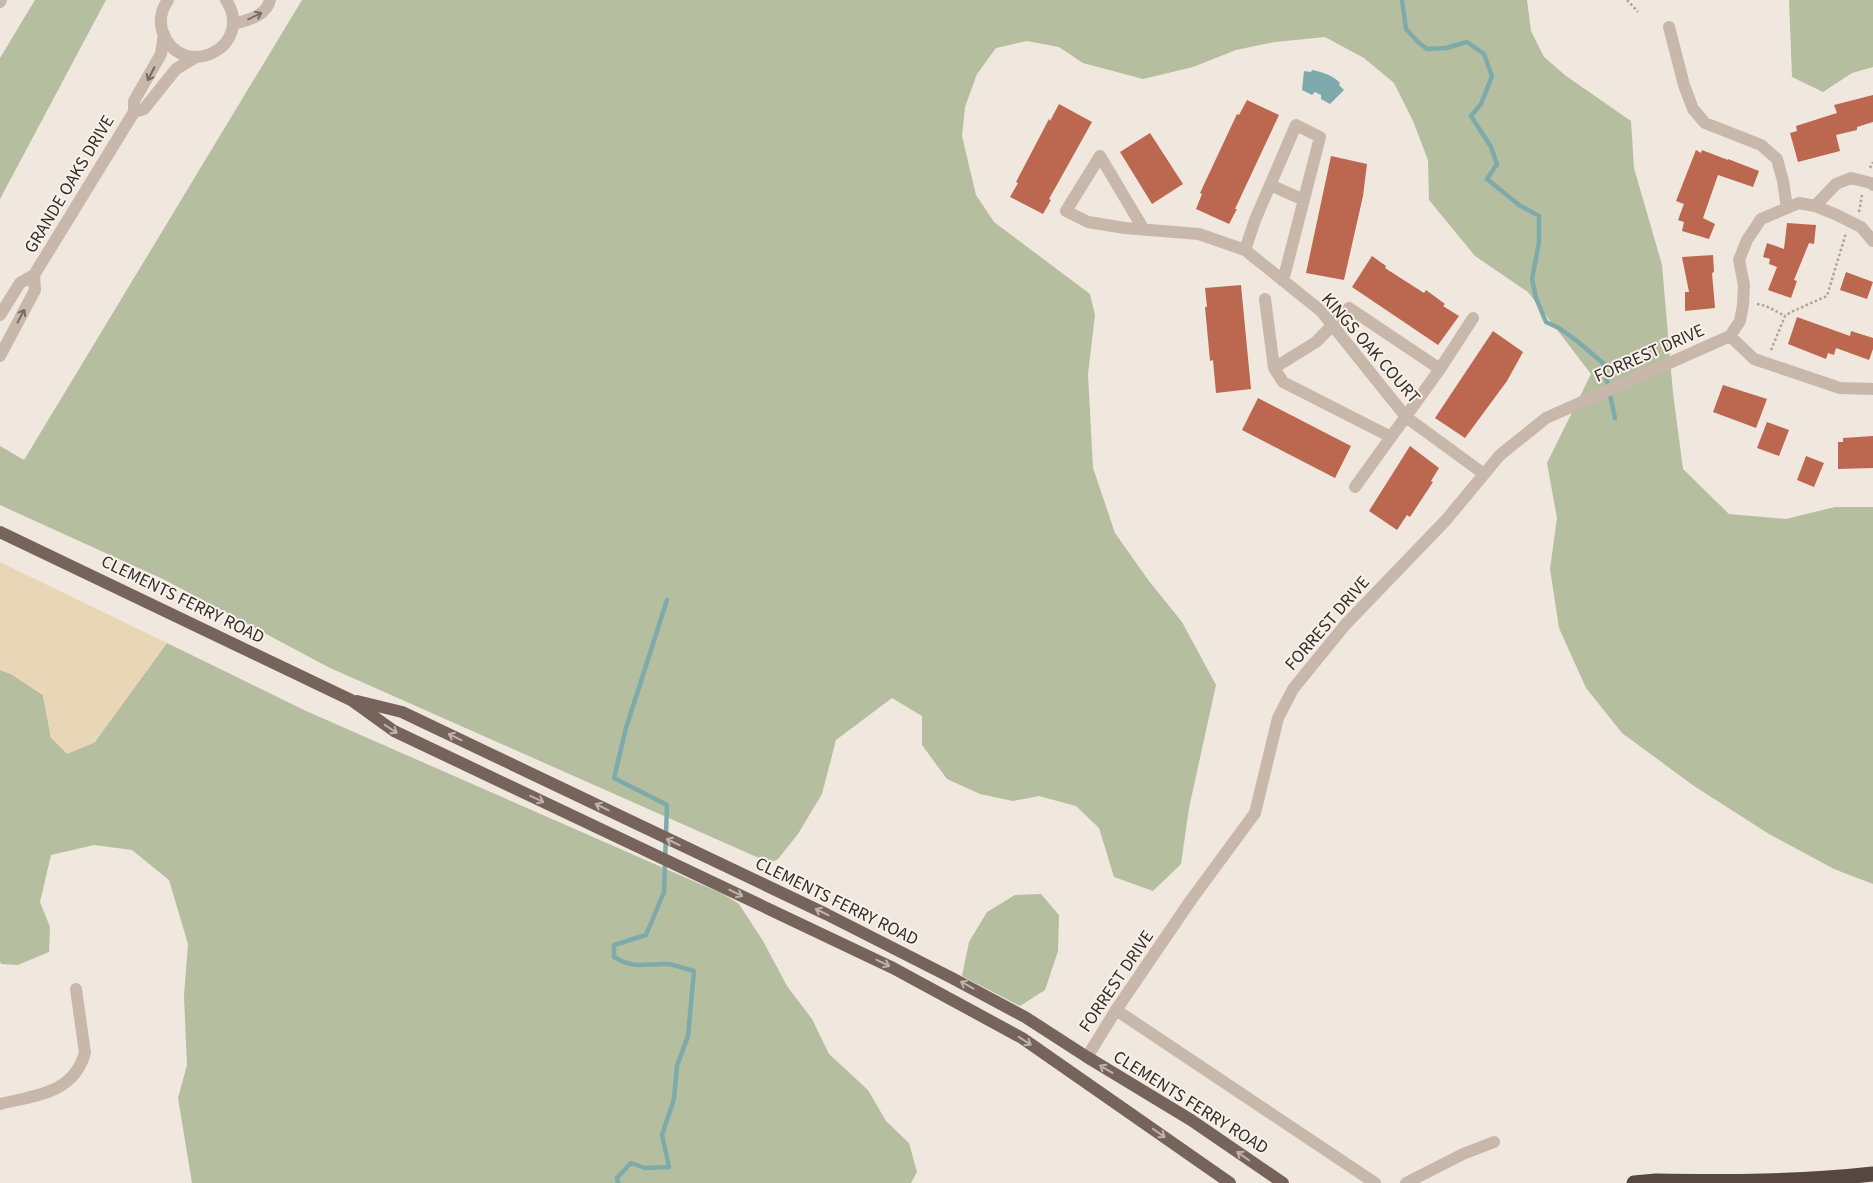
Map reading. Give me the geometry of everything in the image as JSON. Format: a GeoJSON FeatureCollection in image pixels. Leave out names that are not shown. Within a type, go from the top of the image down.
{"type":"FeatureCollection","features":[{"type":"Feature","properties":{"kind":"highway"},"geometry":{"type":"LineString","coordinates":[[1634,1183],[1656,1181],[1792,1180],[1873,1174]]}},
{"type":"Feature","properties":{"kind":"main road","name":"CLEMENTS FERRY ROAD"},"geometry":{"type":"LineString","coordinates":[[0,532],[351,700],[394,731],[893,968],[1022,1038],[1230,1183]]}},
{"type":"Feature","properties":{"kind":"main road","name":"CLEMENTS FERRY ROAD"},"geometry":{"type":"LineString","coordinates":[[351,700],[402,712],[826,914],[952,978],[1026,1017],[1087,1057],[1191,1120],[1284,1183]]}},
{"type":"Feature","properties":{"kind":"street","name":"GRANDE OAKS DRIVE"},"geometry":{"type":"LineString","coordinates":[[0,315],[20,283],[34,275],[134,112],[134,101],[161,54],[164,34],[161,17],[168,0]]}},
{"type":"Feature","properties":{"kind":"street"},"geometry":{"type":"LineString","coordinates":[[226,0],[232,12],[233,24],[262,14],[269,5],[270,0]]}},
{"type":"Feature","properties":{"kind":"street","name":"GRANDE OAKS DRIVE"},"geometry":{"type":"LineString","coordinates":[[134,112],[144,109],[176,69],[196,57],[208,56],[219,50],[227,41],[233,24]]}},
{"type":"Feature","properties":{"kind":"street"},"geometry":{"type":"LineString","coordinates":[[1669,27],[1684,85],[1693,108],[1705,122],[1761,146],[1777,159],[1787,208]]}},
{"type":"Feature","properties":{"kind":"street"},"geometry":{"type":"LineString","coordinates":[[164,34],[166,40],[174,49],[184,55],[196,57]]}},
{"type":"Feature","properties":{"kind":"street"},"geometry":{"type":"LineString","coordinates":[[1245,250],[1255,220],[1296,125],[1320,137],[1283,281]]}},
{"type":"Feature","properties":{"kind":"street","name":"KINGS OAK COURT"},"geometry":{"type":"LineString","coordinates":[[1144,230],[1100,156],[1066,210],[1088,222],[1144,230],[1199,234],[1245,250],[1321,312],[1406,417],[1484,474]]}},
{"type":"Feature","properties":{"kind":"street"},"geometry":{"type":"LineString","coordinates":[[1815,206],[1836,184],[1851,178],[1869,183]]}},
{"type":"Feature","properties":{"kind":"street"},"geometry":{"type":"LineString","coordinates":[[1270,184],[1304,200]]}},
{"type":"Feature","properties":{"kind":"street","name":"FORREST DRIVE"},"geometry":{"type":"LineString","coordinates":[[1087,1057],[1116,1010],[1191,900],[1255,813],[1278,718],[1293,689],[1344,625],[1446,520],[1500,455],[1546,418],[1730,336],[1740,321],[1743,305],[1744,285],[1739,260],[1747,240],[1760,219],[1799,203],[1815,206],[1851,222],[1861,227],[1872,239]]}},
{"type":"Feature","properties":{"kind":"street","name":"GRANDE OAKS DRIVE"},"geometry":{"type":"LineString","coordinates":[[0,356],[35,290],[34,275]]}},
{"type":"Feature","properties":{"kind":"street"},"geometry":{"type":"LineString","coordinates":[[1265,299],[1274,368],[1283,382],[1391,437]]}},
{"type":"Feature","properties":{"kind":"street"},"geometry":{"type":"LineString","coordinates":[[1274,368],[1316,342],[1349,308],[1440,369]]}},
{"type":"Feature","properties":{"kind":"street"},"geometry":{"type":"LineString","coordinates":[[1355,487],[1440,369],[1473,318]]}},
{"type":"Feature","properties":{"kind":"street","name":"FORREST DRIVE"},"geometry":{"type":"LineString","coordinates":[[1730,336],[1754,359],[1840,388],[1873,389]]}},
{"type":"Feature","properties":{"kind":"street"},"geometry":{"type":"LineString","coordinates":[[0,1104],[52,1092],[76,1075],[85,1053],[76,989]]}},
{"type":"Feature","properties":{"kind":"street"},"geometry":{"type":"LineString","coordinates":[[1116,1010],[1375,1183]]}},
{"type":"Feature","properties":{"kind":"street"},"geometry":{"type":"LineString","coordinates":[[1406,1183],[1464,1154],[1494,1142]]}},
{"type":"Feature","properties":{"kind":"path"},"geometry":{"type":"LineString","coordinates":[[1627,0],[1638,12]]}},
{"type":"Feature","properties":{"kind":"path"},"geometry":{"type":"LineString","coordinates":[[1766,363],[1785,316],[1827,296],[1832,285],[1845,235],[1858,213],[1869,183]]}},
{"type":"Feature","properties":{"kind":"path"},"geometry":{"type":"LineString","coordinates":[[1743,305],[1766,306],[1785,316]]}},
{"type":"Feature","properties":{"kind":"green space"},"geometry":{"type":"Polygon","coordinates":[[[35,0],[106,0],[0,199],[0,58],[35,0]]]}},
{"type":"Feature","properties":{"kind":"green space"},"geometry":{"type":"Polygon","coordinates":[[[302,0],[1527,0],[1531,31],[1544,57],[1566,76],[1631,121],[1634,168],[1662,265],[1673,393],[1683,469],[1729,514],[1786,519],[1835,507],[1873,507],[1873,884],[1834,869],[1769,834],[1694,786],[1622,733],[1586,688],[1559,628],[1550,569],[1557,518],[1547,463],[1591,374],[1528,292],[1475,256],[1429,200],[1428,160],[1413,121],[1394,83],[1364,58],[1325,37],[1275,42],[1236,50],[1193,67],[1143,79],[1083,63],[1059,47],[1027,41],[996,48],[977,74],[965,107],[962,136],[976,195],[994,222],[1090,294],[1095,315],[1088,374],[1093,468],[1115,533],[1149,581],[1182,622],[1216,685],[1189,808],[1181,864],[1153,891],[1114,877],[1099,828],[1076,806],[1039,796],[1013,801],[980,794],[947,779],[922,745],[922,716],[892,698],[836,740],[822,794],[798,834],[778,859],[770,863],[328,667],[165,580],[0,505],[0,446],[24,460],[302,0]]]}},
{"type":"Feature","properties":{"kind":"green space"},"geometry":{"type":"Polygon","coordinates":[[[1789,0],[1873,0],[1873,67],[1852,73],[1823,92],[1792,77],[1789,0]]]}},
{"type":"Feature","properties":{"kind":"green space"},"geometry":{"type":"Polygon","coordinates":[[[167,643],[306,711],[723,894],[739,904],[763,941],[787,986],[812,1019],[829,1054],[868,1090],[886,1121],[909,1143],[917,1172],[911,1183],[192,1183],[178,1098],[187,1065],[184,996],[188,944],[169,880],[132,850],[94,845],[51,855],[40,902],[50,927],[49,952],[18,965],[1,964],[0,961],[0,670],[11,674],[43,695],[51,738],[94,743],[167,643]]]}},
{"type":"Feature","properties":{"kind":"green space"},"geometry":{"type":"Polygon","coordinates":[[[1041,894],[1059,915],[1058,951],[1045,990],[1020,1006],[962,976],[969,942],[987,912],[1015,895],[1041,894]]]}},
{"type":"Feature","properties":{"kind":"sand"},"geometry":{"type":"Polygon","coordinates":[[[0,562],[167,643],[94,743],[67,754],[51,738],[43,695],[11,674],[0,670],[0,562]]]}},
{"type":"Feature","properties":{"kind":"water"},"geometry":{"type":"Polygon","coordinates":[[[1312,70],[1334,78],[1344,90],[1330,104],[1321,99],[1321,95],[1315,92],[1312,95],[1302,90],[1304,71],[1311,72],[1312,70]]]}},
{"type":"Feature","properties":{"kind":"building"},"geometry":{"type":"Polygon","coordinates":[[[1873,95],[1873,122],[1857,127],[1857,130],[1836,135],[1840,151],[1798,162],[1790,133],[1797,131],[1796,126],[1837,113],[1834,105],[1873,95]]]}},
{"type":"Feature","properties":{"kind":"building"},"geometry":{"type":"Polygon","coordinates":[[[1247,100],[1279,115],[1229,224],[1196,209],[1202,194],[1200,193],[1237,114],[1239,115],[1247,100]]]}},
{"type":"Feature","properties":{"kind":"building"},"geometry":{"type":"Polygon","coordinates":[[[1059,104],[1092,122],[1049,199],[1051,200],[1043,214],[1010,197],[1049,119],[1050,121],[1059,104]]]}},
{"type":"Feature","properties":{"kind":"building"},"geometry":{"type":"Polygon","coordinates":[[[1150,133],[1183,184],[1152,204],[1120,152],[1150,133]]]}},
{"type":"Feature","properties":{"kind":"building"},"geometry":{"type":"Polygon","coordinates":[[[1696,150],[1701,153],[1702,150],[1759,171],[1753,187],[1718,175],[1703,218],[1715,224],[1709,239],[1682,231],[1684,222],[1678,220],[1684,204],[1676,201],[1696,150]]]}},
{"type":"Feature","properties":{"kind":"building"},"geometry":{"type":"Polygon","coordinates":[[[1331,156],[1367,164],[1363,196],[1344,280],[1306,273],[1331,156]]]}},
{"type":"Feature","properties":{"kind":"building"},"geometry":{"type":"Polygon","coordinates":[[[1787,223],[1816,225],[1814,244],[1809,243],[1794,280],[1797,281],[1791,298],[1768,290],[1777,267],[1769,264],[1770,259],[1763,257],[1767,243],[1784,249],[1787,223]]]}},
{"type":"Feature","properties":{"kind":"building"},"geometry":{"type":"Polygon","coordinates":[[[1713,255],[1714,272],[1712,273],[1715,308],[1685,311],[1685,292],[1689,292],[1682,257],[1713,255]]]}},
{"type":"Feature","properties":{"kind":"building"},"geometry":{"type":"Polygon","coordinates":[[[1372,256],[1386,266],[1385,268],[1424,293],[1426,290],[1445,304],[1443,306],[1459,316],[1438,345],[1352,287],[1372,256]]]}},
{"type":"Feature","properties":{"kind":"building"},"geometry":{"type":"Polygon","coordinates":[[[1846,272],[1873,282],[1867,299],[1840,290],[1846,272]]]}},
{"type":"Feature","properties":{"kind":"building"},"geometry":{"type":"Polygon","coordinates":[[[1241,285],[1251,389],[1216,393],[1213,360],[1210,361],[1205,288],[1241,285]]]}},
{"type":"Feature","properties":{"kind":"building"},"geometry":{"type":"Polygon","coordinates":[[[1797,317],[1850,336],[1851,331],[1873,338],[1873,349],[1869,360],[1836,348],[1834,355],[1828,353],[1826,359],[1788,344],[1797,317]]]}},
{"type":"Feature","properties":{"kind":"building"},"geometry":{"type":"Polygon","coordinates":[[[1493,331],[1523,352],[1507,381],[1465,438],[1435,418],[1493,331]]]}},
{"type":"Feature","properties":{"kind":"building"},"geometry":{"type":"Polygon","coordinates":[[[1723,385],[1767,399],[1756,428],[1713,412],[1723,385]]]}},
{"type":"Feature","properties":{"kind":"building"},"geometry":{"type":"Polygon","coordinates":[[[1258,398],[1351,446],[1335,478],[1242,430],[1258,398]]]}},
{"type":"Feature","properties":{"kind":"building"},"geometry":{"type":"Polygon","coordinates":[[[1767,422],[1789,430],[1779,456],[1757,448],[1767,422]]]}},
{"type":"Feature","properties":{"kind":"building"},"geometry":{"type":"Polygon","coordinates":[[[1873,436],[1873,468],[1838,469],[1838,442],[1843,442],[1843,438],[1873,436]]]}},
{"type":"Feature","properties":{"kind":"building"},"geometry":{"type":"Polygon","coordinates":[[[1410,446],[1439,468],[1431,481],[1433,482],[1410,517],[1407,515],[1397,530],[1369,511],[1410,446]]]}},
{"type":"Feature","properties":{"kind":"building"},"geometry":{"type":"Polygon","coordinates":[[[1806,456],[1824,463],[1814,487],[1797,480],[1806,456]]]}},
{"type":"Feature","properties":{"kind":"waterway"},"geometry":{"type":"LineString","coordinates":[[1402,0],[1406,29],[1427,49],[1446,48],[1467,42],[1484,54],[1492,76],[1481,104],[1471,116],[1491,147],[1497,164],[1487,179],[1519,205],[1539,216],[1539,242],[1532,279],[1536,298],[1546,322],[1559,328],[1603,363],[1615,418]]}},
{"type":"Feature","properties":{"kind":"waterway"},"geometry":{"type":"LineString","coordinates":[[618,1183],[617,1178],[631,1163],[645,1168],[669,1167],[662,1135],[674,1099],[677,1066],[688,1036],[694,971],[668,964],[635,965],[614,957],[614,945],[646,935],[664,892],[667,805],[614,778],[626,728],[667,600]]}}]}
